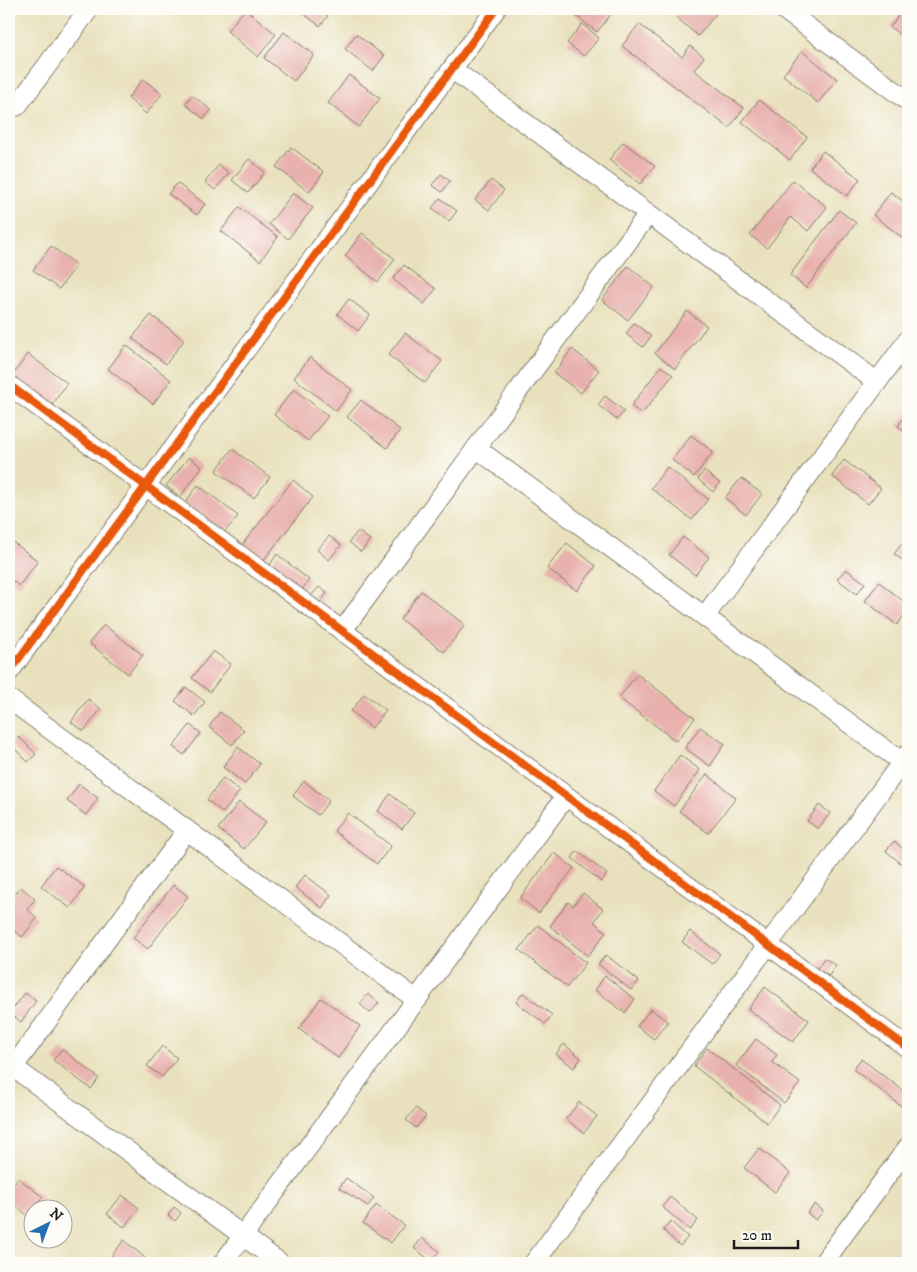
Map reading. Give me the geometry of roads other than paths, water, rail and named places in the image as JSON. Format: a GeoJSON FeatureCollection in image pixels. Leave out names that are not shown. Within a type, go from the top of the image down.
{"type":"FeatureCollection","features":[{"type":"Feature","properties":{"kind":"street"},"geometry":{"type":"LineString","coordinates":[[17,106],[89,9]]}},
{"type":"Feature","properties":{"kind":"street"},"geometry":{"type":"LineString","coordinates":[[12,661],[146,486],[496,9]]}},
{"type":"Feature","properties":{"kind":"street"},"geometry":{"type":"LineString","coordinates":[[792,11],[908,101]]}},
{"type":"Feature","properties":{"kind":"street"},"geometry":{"type":"LineString","coordinates":[[452,69],[877,382]]}},
{"type":"Feature","properties":{"kind":"street"},"geometry":{"type":"LineString","coordinates":[[342,631],[648,214]]}},
{"type":"Feature","properties":{"kind":"street"},"geometry":{"type":"LineString","coordinates":[[705,616],[908,340]]}},
{"type":"Feature","properties":{"kind":"street"},"geometry":{"type":"LineString","coordinates":[[9,385],[908,1048]]}},
{"type":"Feature","properties":{"kind":"street"},"geometry":{"type":"LineString","coordinates":[[476,448],[705,616],[905,758],[534,1263]]}},
{"type":"Feature","properties":{"kind":"street"},"geometry":{"type":"LineString","coordinates":[[9,699],[417,1000]]}},
{"type":"Feature","properties":{"kind":"street"},"geometry":{"type":"LineString","coordinates":[[223,1263],[566,796]]}},
{"type":"Feature","properties":{"kind":"street"},"geometry":{"type":"LineString","coordinates":[[187,830],[11,1070],[280,1263]]}},
{"type":"Feature","properties":{"kind":"street"},"geometry":{"type":"LineString","coordinates":[[823,1263],[908,1147]]}}]}
